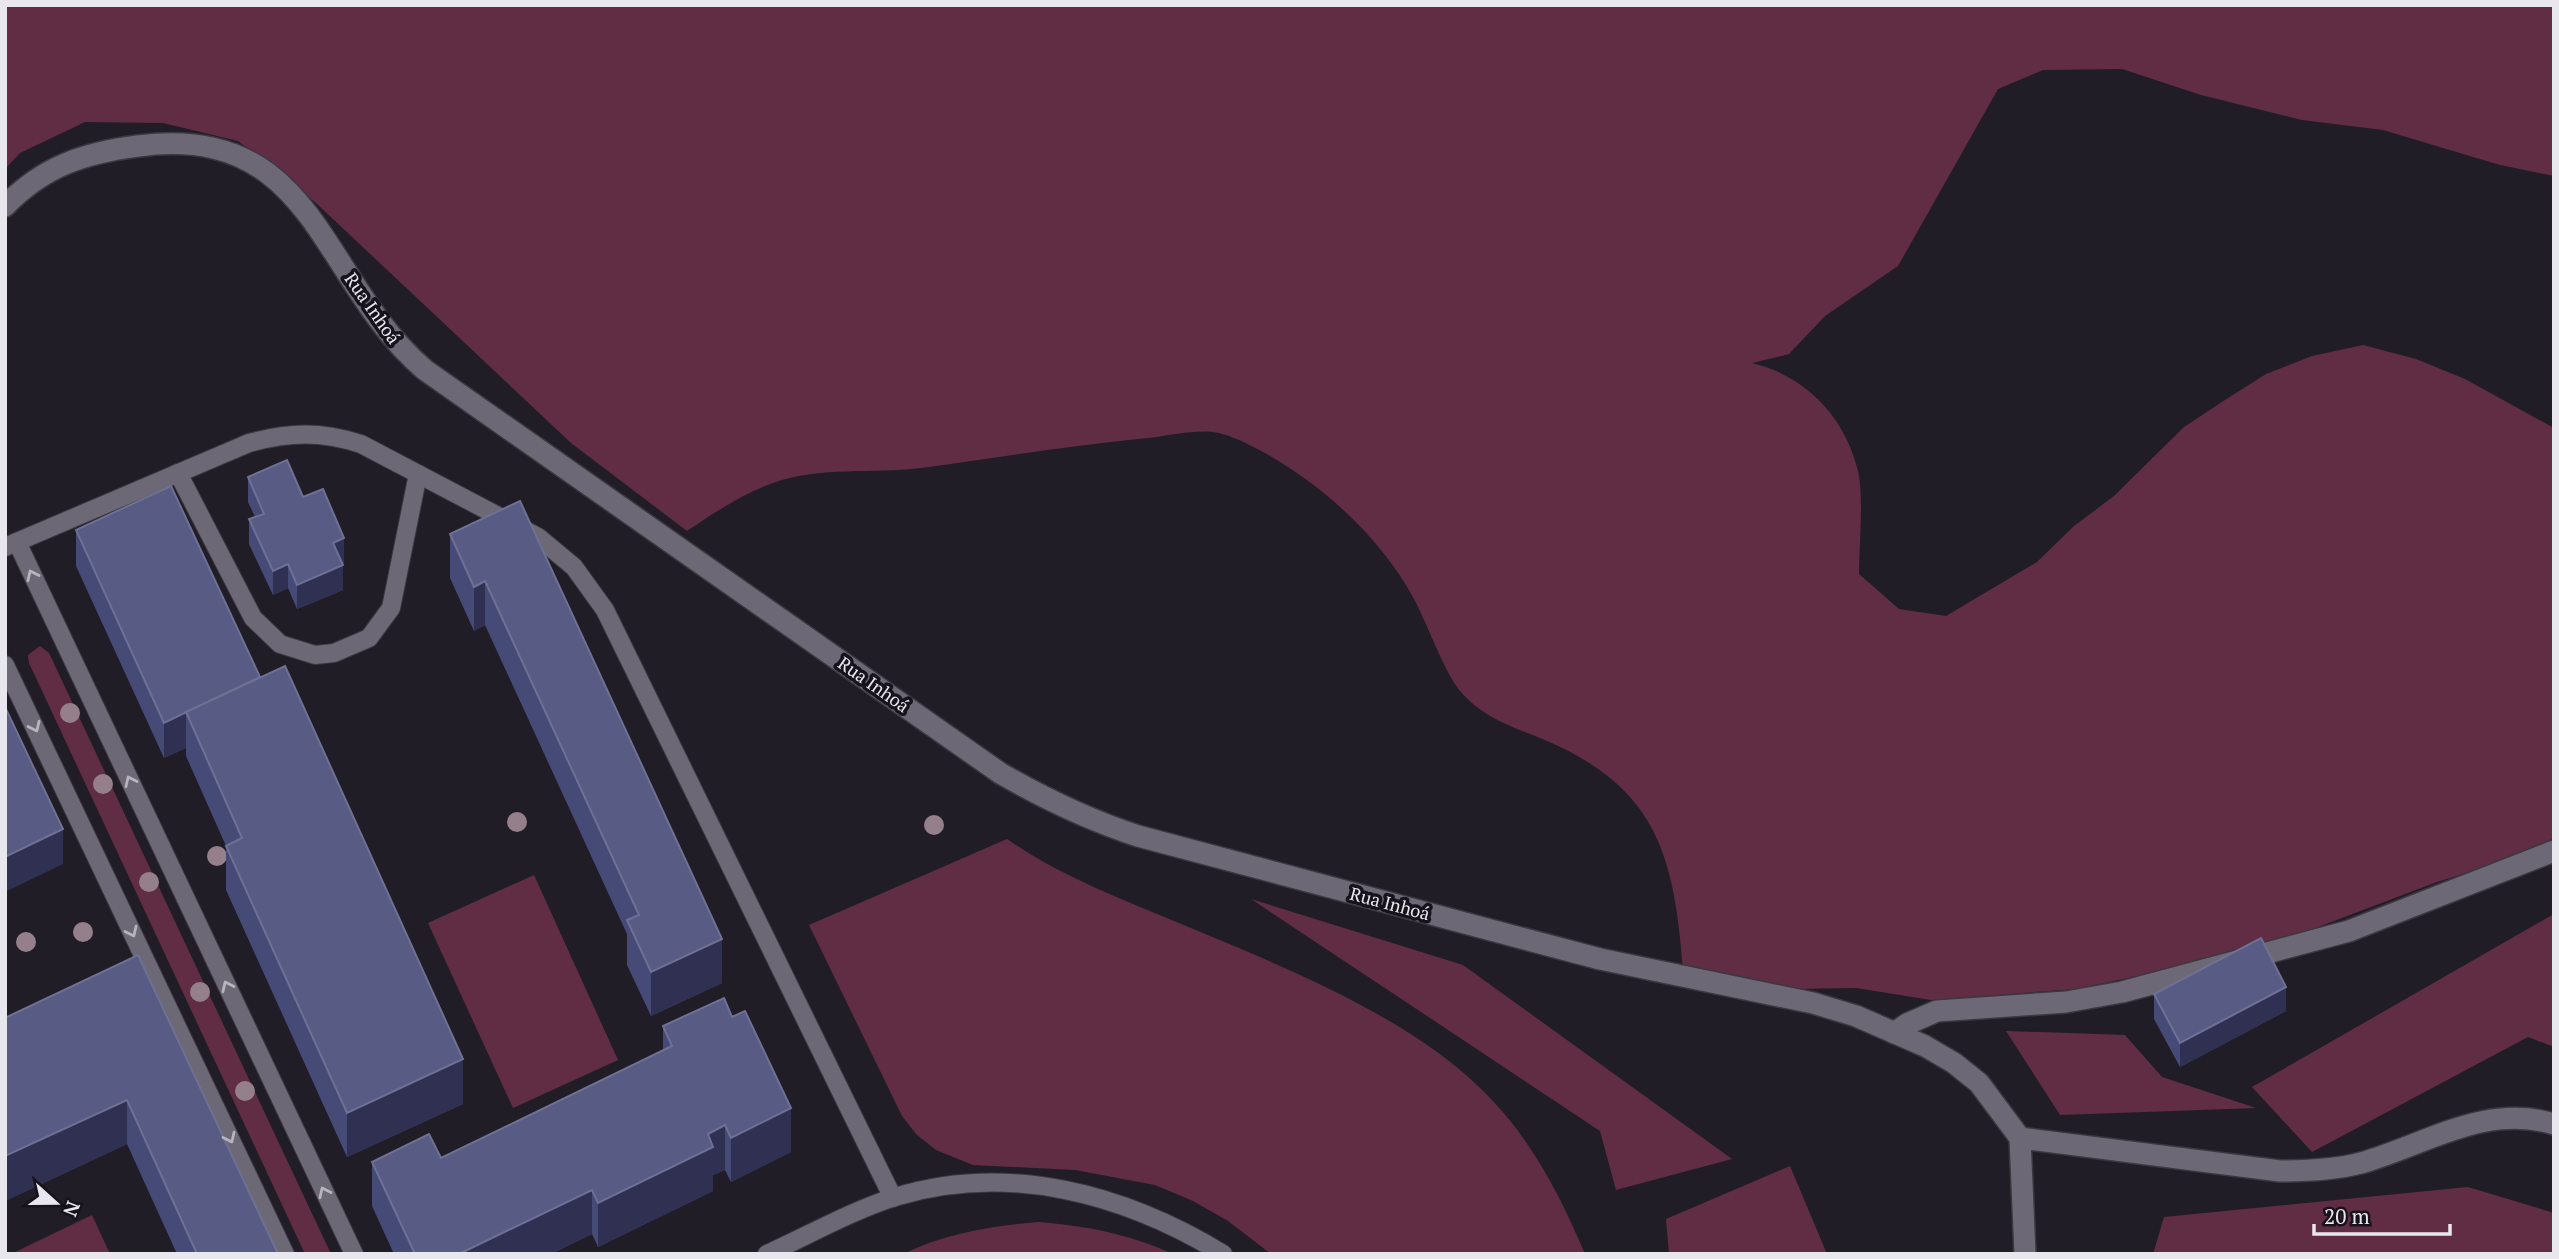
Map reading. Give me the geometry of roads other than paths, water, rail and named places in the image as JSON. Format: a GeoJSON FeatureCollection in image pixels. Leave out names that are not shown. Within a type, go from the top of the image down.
{"type":"FeatureCollection","features":[{"type":"Feature","properties":{"kind":"street","name":"Rua Inhoá"},"geometry":{"type":"LineString","coordinates":[[5,206],[44,173],[69,159],[97,151],[171,141],[225,150],[250,160],[293,194],[388,334],[425,370],[1000,773],[1045,799],[1092,821],[1138,836],[1600,960],[1813,1003],[1856,1016],[1954,1063],[1979,1083],[2020,1138]]}},
{"type":"Feature","properties":{"kind":"street"},"geometry":{"type":"LineString","coordinates":[[1895,1033],[1907,1024],[1937,1012],[2066,1002],[2100,996],[2335,934],[2393,916],[2554,851]]}},
{"type":"Feature","properties":{"kind":"street"},"geometry":{"type":"LineString","coordinates":[[2025,1254],[2020,1138],[2280,1171],[2309,1171],[2361,1163],[2486,1119],[2512,1117],[2554,1124]]}},
{"type":"Feature","properties":{"kind":"lane"},"geometry":{"type":"LineString","coordinates":[[354,1254],[11,545],[249,443],[278,435],[308,433],[335,436],[361,444],[538,537],[574,567],[591,588],[605,610],[893,1198]]}},
{"type":"Feature","properties":{"kind":"lane"},"geometry":{"type":"LineString","coordinates":[[178,473],[253,618],[280,644],[315,654],[352,647],[369,638],[391,608],[418,474]]}},
{"type":"Feature","properties":{"kind":"lane"},"geometry":{"type":"LineString","coordinates":[[5,665],[285,1254]]}},
{"type":"Feature","properties":{"kind":"lane"},"geometry":{"type":"LineString","coordinates":[[767,1254],[893,1198],[962,1183],[1054,1188],[1098,1196],[1140,1210],[1184,1230],[1223,1254]]}}]}
